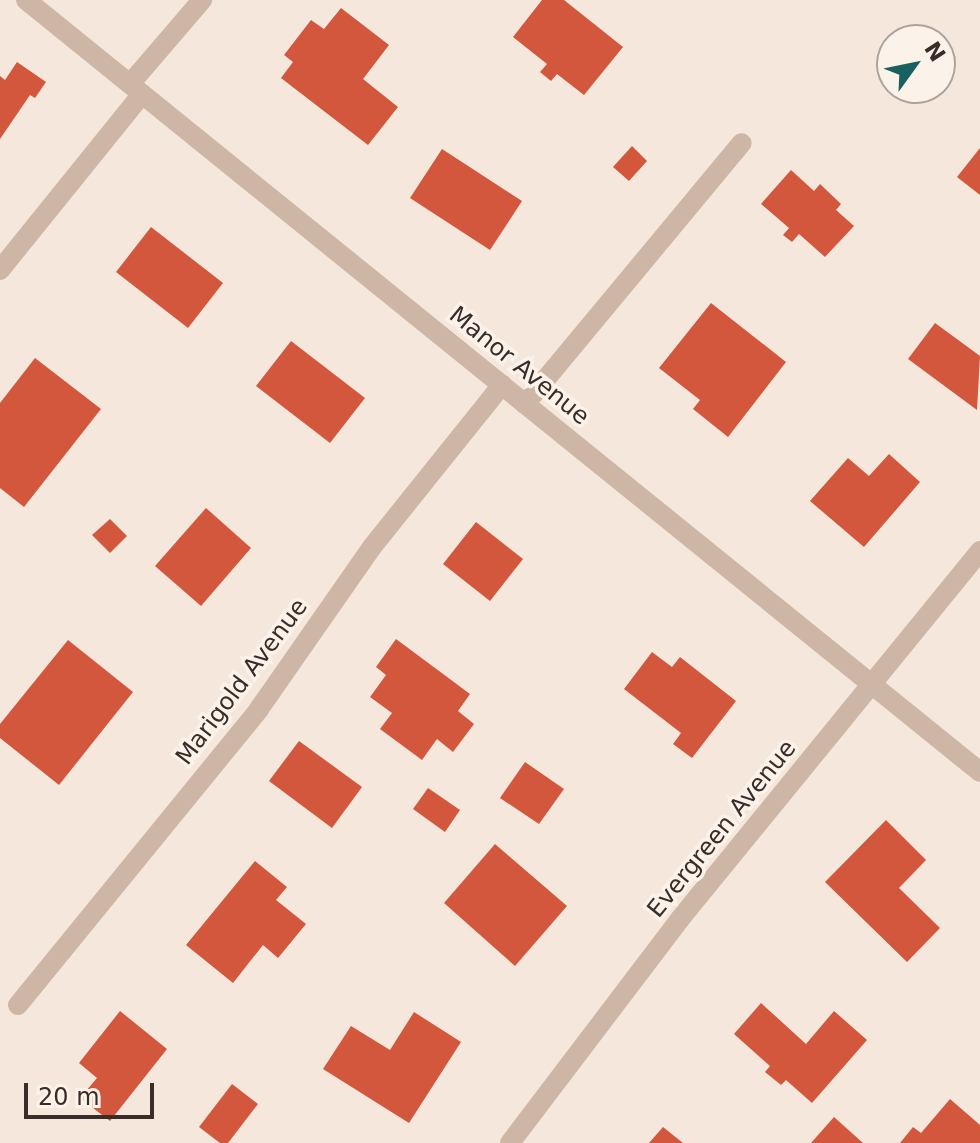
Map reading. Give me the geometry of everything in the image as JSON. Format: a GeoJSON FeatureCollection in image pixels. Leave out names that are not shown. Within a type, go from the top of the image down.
{"type":"FeatureCollection","features":[{"type":"Feature","properties":{"kind":"street","name":"Manor Avenue"},"geometry":{"type":"LineString","coordinates":[[26,0],[980,772]]}},
{"type":"Feature","properties":{"kind":"street"},"geometry":{"type":"LineString","coordinates":[[0,270],[202,0]]}},
{"type":"Feature","properties":{"kind":"street"},"geometry":{"type":"LineString","coordinates":[[525,404],[742,143]]}},
{"type":"Feature","properties":{"kind":"street","name":"Marigold Avenue"},"geometry":{"type":"LineString","coordinates":[[18,1005],[259,709],[372,547],[502,385]]}},
{"type":"Feature","properties":{"kind":"street","name":"Evergreen Avenue"},"geometry":{"type":"LineString","coordinates":[[510,1143],[680,919],[980,551]]}},
{"type":"Feature","properties":{"kind":"building"},"geometry":{"type":"Polygon","coordinates":[[[542,0],[564,0],[623,47],[584,95],[557,74],[551,81],[540,72],[547,64],[513,37],[542,0]]]}},
{"type":"Feature","properties":{"kind":"building"},"geometry":{"type":"Polygon","coordinates":[[[341,8],[389,45],[363,79],[398,107],[368,145],[281,78],[293,62],[284,55],[311,20],[324,29],[341,8]]]}},
{"type":"Feature","properties":{"kind":"building"},"geometry":{"type":"Polygon","coordinates":[[[17,62],[46,82],[35,98],[30,95],[0,139],[0,76],[5,80],[17,62]]]}},
{"type":"Feature","properties":{"kind":"building"},"geometry":{"type":"Polygon","coordinates":[[[632,146],[647,161],[629,181],[613,167],[632,146]]]}},
{"type":"Feature","properties":{"kind":"building"},"geometry":{"type":"Polygon","coordinates":[[[980,148],[980,195],[957,177],[980,148]]]}},
{"type":"Feature","properties":{"kind":"building"},"geometry":{"type":"Polygon","coordinates":[[[442,149],[522,201],[490,250],[410,198],[442,149]]]}},
{"type":"Feature","properties":{"kind":"building"},"geometry":{"type":"Polygon","coordinates":[[[791,170],[814,191],[820,184],[841,204],[836,210],[854,226],[825,257],[799,234],[792,242],[783,235],[789,228],[761,204],[791,170]]]}},
{"type":"Feature","properties":{"kind":"building"},"geometry":{"type":"Polygon","coordinates":[[[151,227],[223,283],[188,328],[116,272],[151,227]]]}},
{"type":"Feature","properties":{"kind":"building"},"geometry":{"type":"Polygon","coordinates":[[[711,303],[786,362],[728,437],[693,409],[700,400],[659,368],[711,303]]]}},
{"type":"Feature","properties":{"kind":"building"},"geometry":{"type":"Polygon","coordinates":[[[935,323],[980,356],[977,410],[908,359],[935,323]]]}},
{"type":"Feature","properties":{"kind":"building"},"geometry":{"type":"Polygon","coordinates":[[[291,341],[365,398],[330,443],[256,386],[291,341]]]}},
{"type":"Feature","properties":{"kind":"building"},"geometry":{"type":"Polygon","coordinates":[[[35,358],[101,409],[24,507],[0,488],[0,403],[35,358]]]}},
{"type":"Feature","properties":{"kind":"building"},"geometry":{"type":"Polygon","coordinates":[[[889,454],[920,482],[864,547],[810,501],[848,458],[869,476],[889,454]]]}},
{"type":"Feature","properties":{"kind":"building"},"geometry":{"type":"Polygon","coordinates":[[[206,508],[251,548],[201,606],[155,566],[206,508]]]}},
{"type":"Feature","properties":{"kind":"building"},"geometry":{"type":"Polygon","coordinates":[[[110,519],[127,536],[110,553],[92,535],[110,519]]]}},
{"type":"Feature","properties":{"kind":"building"},"geometry":{"type":"Polygon","coordinates":[[[476,522],[523,559],[490,601],[443,564],[476,522]]]}},
{"type":"Feature","properties":{"kind":"building"},"geometry":{"type":"Polygon","coordinates":[[[396,639],[470,694],[458,711],[474,724],[453,752],[437,739],[422,760],[380,729],[392,713],[370,697],[386,675],[376,667],[396,639]]]}},
{"type":"Feature","properties":{"kind":"building"},"geometry":{"type":"Polygon","coordinates":[[[68,640],[133,692],[59,785],[0,738],[0,724],[68,640]]]}},
{"type":"Feature","properties":{"kind":"building"},"geometry":{"type":"Polygon","coordinates":[[[652,652],[672,667],[680,657],[736,701],[692,758],[673,744],[681,733],[624,689],[652,652]]]}},
{"type":"Feature","properties":{"kind":"building"},"geometry":{"type":"Polygon","coordinates":[[[299,741],[362,787],[332,828],[269,781],[299,741]]]}},
{"type":"Feature","properties":{"kind":"building"},"geometry":{"type":"Polygon","coordinates":[[[525,762],[564,789],[539,824],[500,798],[525,762]]]}},
{"type":"Feature","properties":{"kind":"building"},"geometry":{"type":"Polygon","coordinates":[[[428,788],[460,810],[445,832],[413,809],[428,788]]]}},
{"type":"Feature","properties":{"kind":"building"},"geometry":{"type":"Polygon","coordinates":[[[886,820],[926,860],[899,888],[940,928],[907,962],[825,882],[886,820]]]}},
{"type":"Feature","properties":{"kind":"building"},"geometry":{"type":"Polygon","coordinates":[[[495,844],[567,906],[515,966],[444,903],[495,844]]]}},
{"type":"Feature","properties":{"kind":"building"},"geometry":{"type":"Polygon","coordinates":[[[255,861],[287,887],[276,900],[306,924],[278,958],[263,945],[233,983],[186,945],[255,861]]]}},
{"type":"Feature","properties":{"kind":"building"},"geometry":{"type":"Polygon","coordinates":[[[761,1003],[806,1044],[834,1011],[867,1040],[812,1103],[786,1080],[781,1085],[765,1072],[770,1066],[734,1034],[761,1003]]]}},
{"type":"Feature","properties":{"kind":"building"},"geometry":{"type":"Polygon","coordinates":[[[120,1011],[167,1049],[110,1121],[80,1098],[97,1078],[79,1063],[120,1011]]]}},
{"type":"Feature","properties":{"kind":"building"},"geometry":{"type":"Polygon","coordinates":[[[414,1012],[461,1042],[409,1123],[323,1069],[351,1026],[390,1050],[414,1012]]]}},
{"type":"Feature","properties":{"kind":"building"},"geometry":{"type":"Polygon","coordinates":[[[232,1084],[258,1104],[228,1143],[220,1143],[199,1127],[232,1084]]]}},
{"type":"Feature","properties":{"kind":"building"},"geometry":{"type":"Polygon","coordinates":[[[950,1099],[980,1125],[980,1143],[900,1143],[913,1127],[921,1133],[950,1099]]]}},
{"type":"Feature","properties":{"kind":"building"},"geometry":{"type":"Polygon","coordinates":[[[834,1117],[863,1143],[811,1143],[834,1117]]]}},
{"type":"Feature","properties":{"kind":"building"},"geometry":{"type":"Polygon","coordinates":[[[663,1127],[683,1143],[649,1143],[663,1127]]]}}]}
